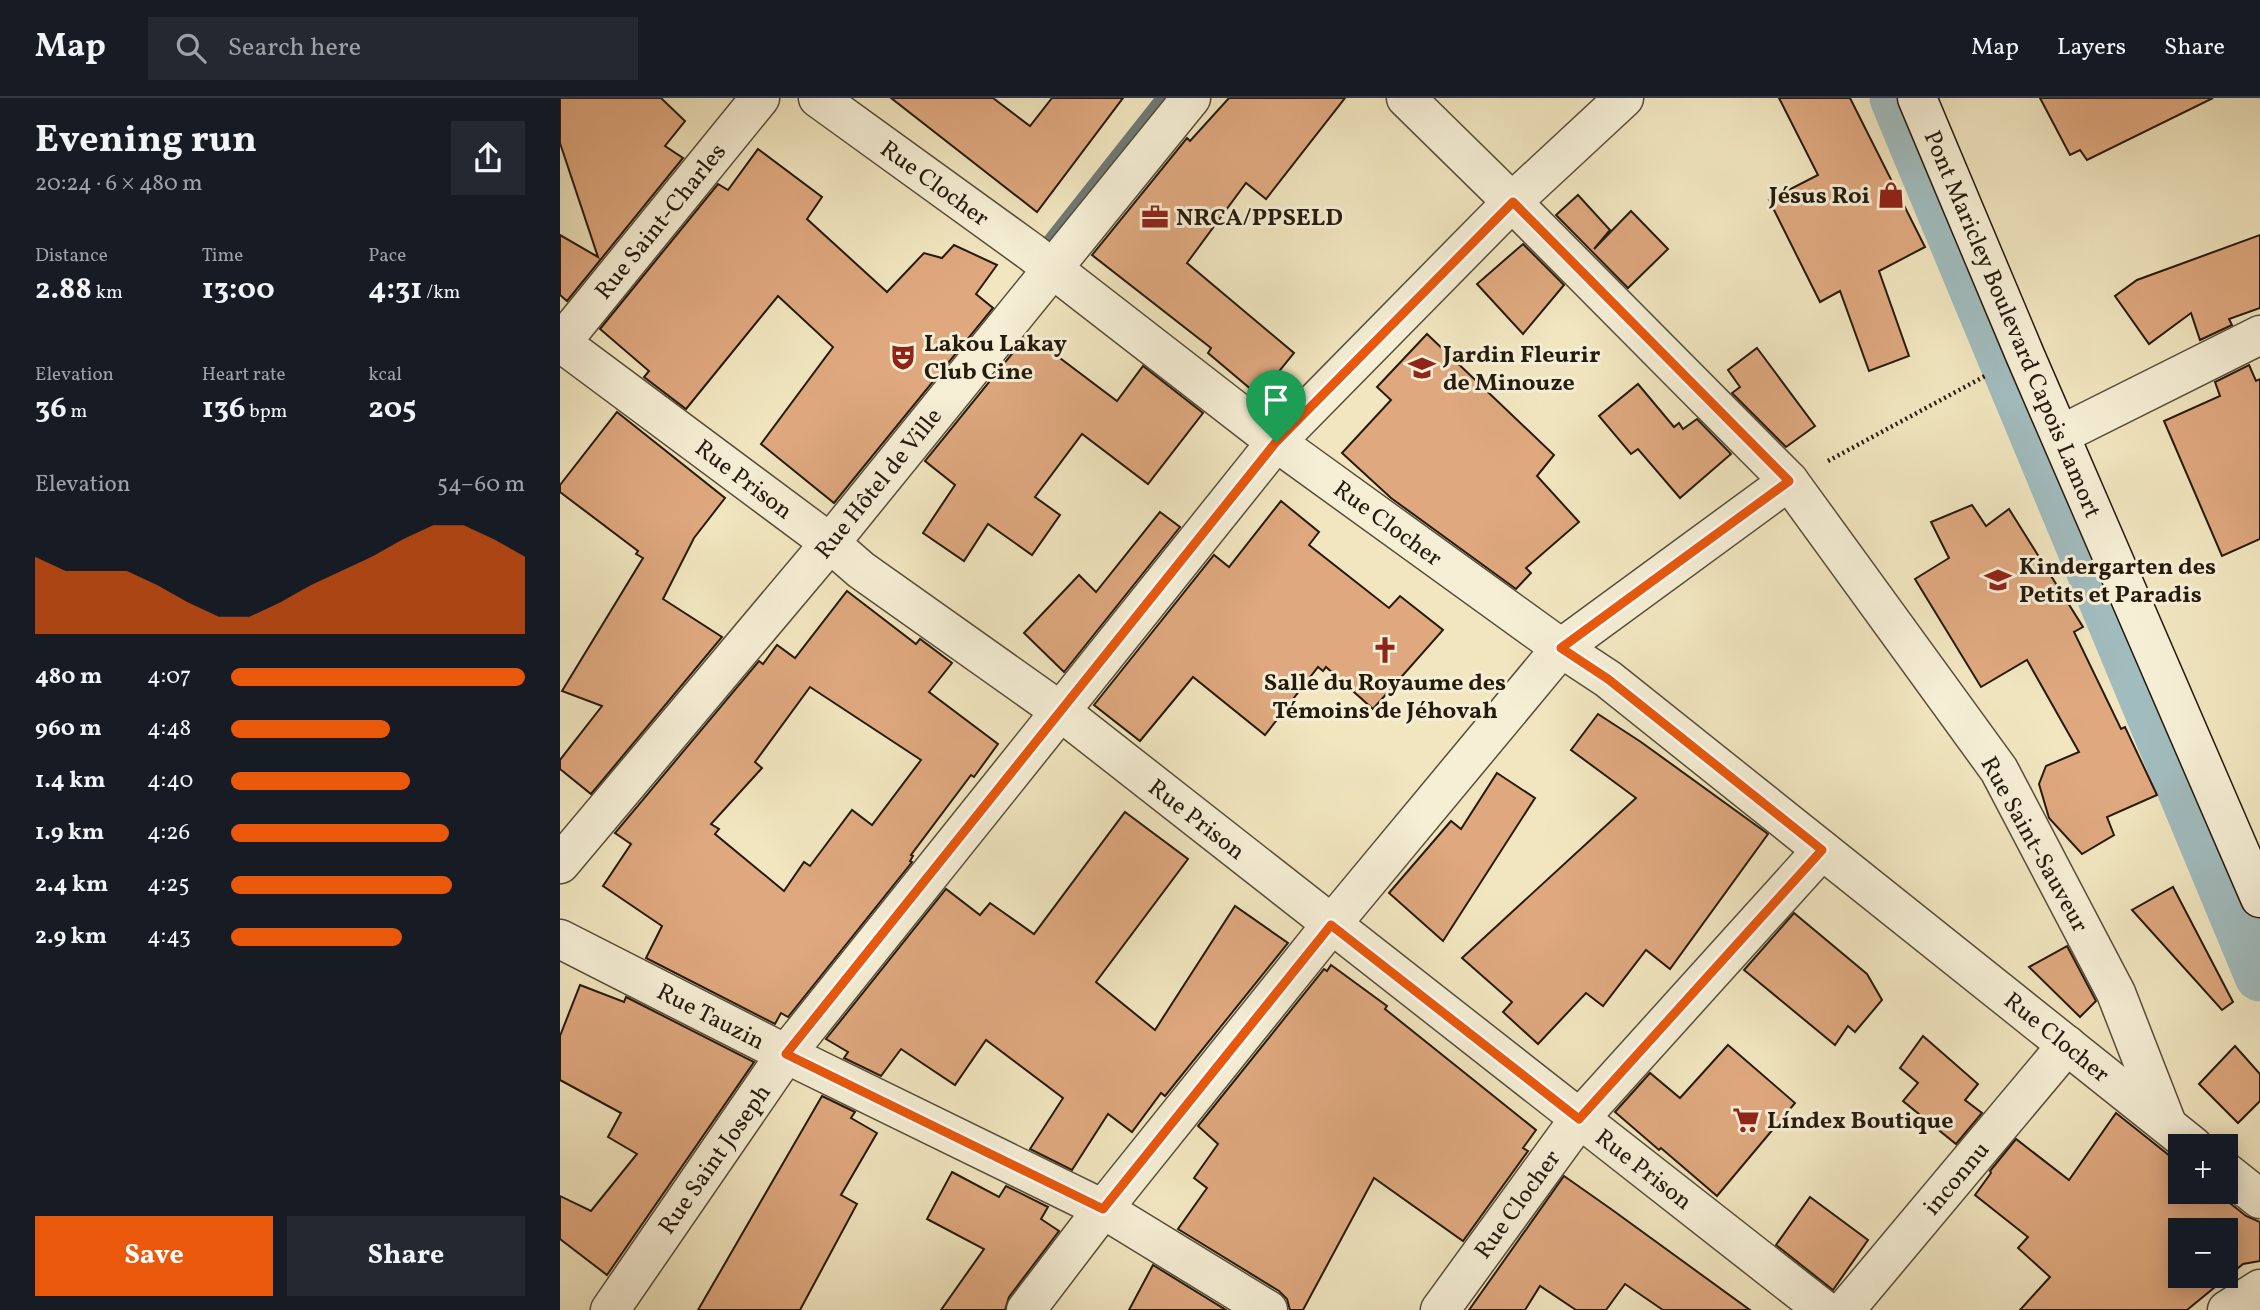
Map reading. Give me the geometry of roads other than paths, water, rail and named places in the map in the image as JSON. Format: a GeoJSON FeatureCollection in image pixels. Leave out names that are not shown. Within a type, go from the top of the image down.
{"type":"FeatureCollection","features":[{"type":"Feature","properties":{"kind":"street","name":"Rue Saint-Charles"},"geometry":{"type":"LineString","coordinates":[[560,343],[760,98]]}},
{"type":"Feature","properties":{"kind":"street","name":"Rue Clocher"},"geometry":{"type":"LineString","coordinates":[[818,98],[1042,261],[1276,442],[1608,679],[2178,1134]]}},
{"type":"Feature","properties":{"kind":"street","name":"Rue Hôtel de Ville"},"geometry":{"type":"LineString","coordinates":[[560,864],[831,543],[1042,261],[1191,98]]}},
{"type":"Feature","properties":{"kind":"street","name":"Rue Saint-Sauveur"},"geometry":{"type":"LineString","coordinates":[[1406,98],[1513,202],[1789,481],[1999,770],[2116,993],[2180,1134]]}},
{"type":"Feature","properties":{"kind":"street","name":"Rue Saint Joseph"},"geometry":{"type":"LineString","coordinates":[[610,1310],[786,1054],[1276,442],[1513,202],[1624,98]]}},
{"type":"Feature","properties":{"kind":"street","name":"Pont Maricley Boulevard Capois Lamort"},"geometry":{"type":"LineString","coordinates":[[1917,98],[2260,898]]}},
{"type":"Feature","properties":{"kind":"street"},"geometry":{"type":"LineString","coordinates":[[2060,435],[2260,335]]}},
{"type":"Feature","properties":{"kind":"street","name":"Rue Prison"},"geometry":{"type":"LineString","coordinates":[[560,343],[831,543],[861,570],[1060,711],[1824,1310]]}},
{"type":"Feature","properties":{"kind":"street"},"geometry":{"type":"LineString","coordinates":[[1026,1310],[1103,1209],[1331,925],[1561,648],[1789,481]]}},
{"type":"Feature","properties":{"kind":"street","name":"Rue Clocher"},"geometry":{"type":"LineString","coordinates":[[1440,1310],[1579,1119],[1822,850]]}},
{"type":"Feature","properties":{"kind":"street","name":"Rue Tauzin"},"geometry":{"type":"LineString","coordinates":[[560,939],[786,1054],[1103,1209],[1268,1310]]}},
{"type":"Feature","properties":{"kind":"street","name":"inconnu"},"geometry":{"type":"LineString","coordinates":[[1845,1310],[2067,1045]]}},
{"type":"Feature","properties":{"kind":"street"},"geometry":{"type":"LineString","coordinates":[[2238,1182],[2260,1199]]}},
{"type":"Feature","properties":{"kind":"street"},"geometry":{"type":"LineString","coordinates":[[2227,1310],[2260,1289]]}},
{"type":"Feature","properties":{"kind":"waterway"},"geometry":{"type":"LineString","coordinates":[[1038,256],[1163,98]]}},
{"type":"Feature","properties":{"kind":"waterway"},"geometry":{"type":"LineString","coordinates":[[1895,98],[2260,976]]}},
{"type":"Feature","properties":{"kind":"place","name":"Jésus Roi"},"geometry":{"type":"Point","coordinates":[1891,195]}},
{"type":"Feature","properties":{"kind":"place","name":"NRCA/PPSELD"},"geometry":{"type":"Point","coordinates":[1155,217]}},
{"type":"Feature","properties":{"kind":"place","name":"Lakou Lakay Club Cine"},"geometry":{"type":"Point","coordinates":[903,357]}},
{"type":"Feature","properties":{"kind":"place","name":"Jardin Fleurir de Minouze"},"geometry":{"type":"Point","coordinates":[1422,368]}},
{"type":"Feature","properties":{"kind":"place","name":"Kindergarten des Petits et Paradis"},"geometry":{"type":"Point","coordinates":[1998,580]}},
{"type":"Feature","properties":{"kind":"place","name":"Salle du Royaume des Témoins de Jéhovah"},"geometry":{"type":"Point","coordinates":[1385,650]}},
{"type":"Feature","properties":{"kind":"place","name":"Líndex Boutique"},"geometry":{"type":"Point","coordinates":[1746,1120]}}]}
